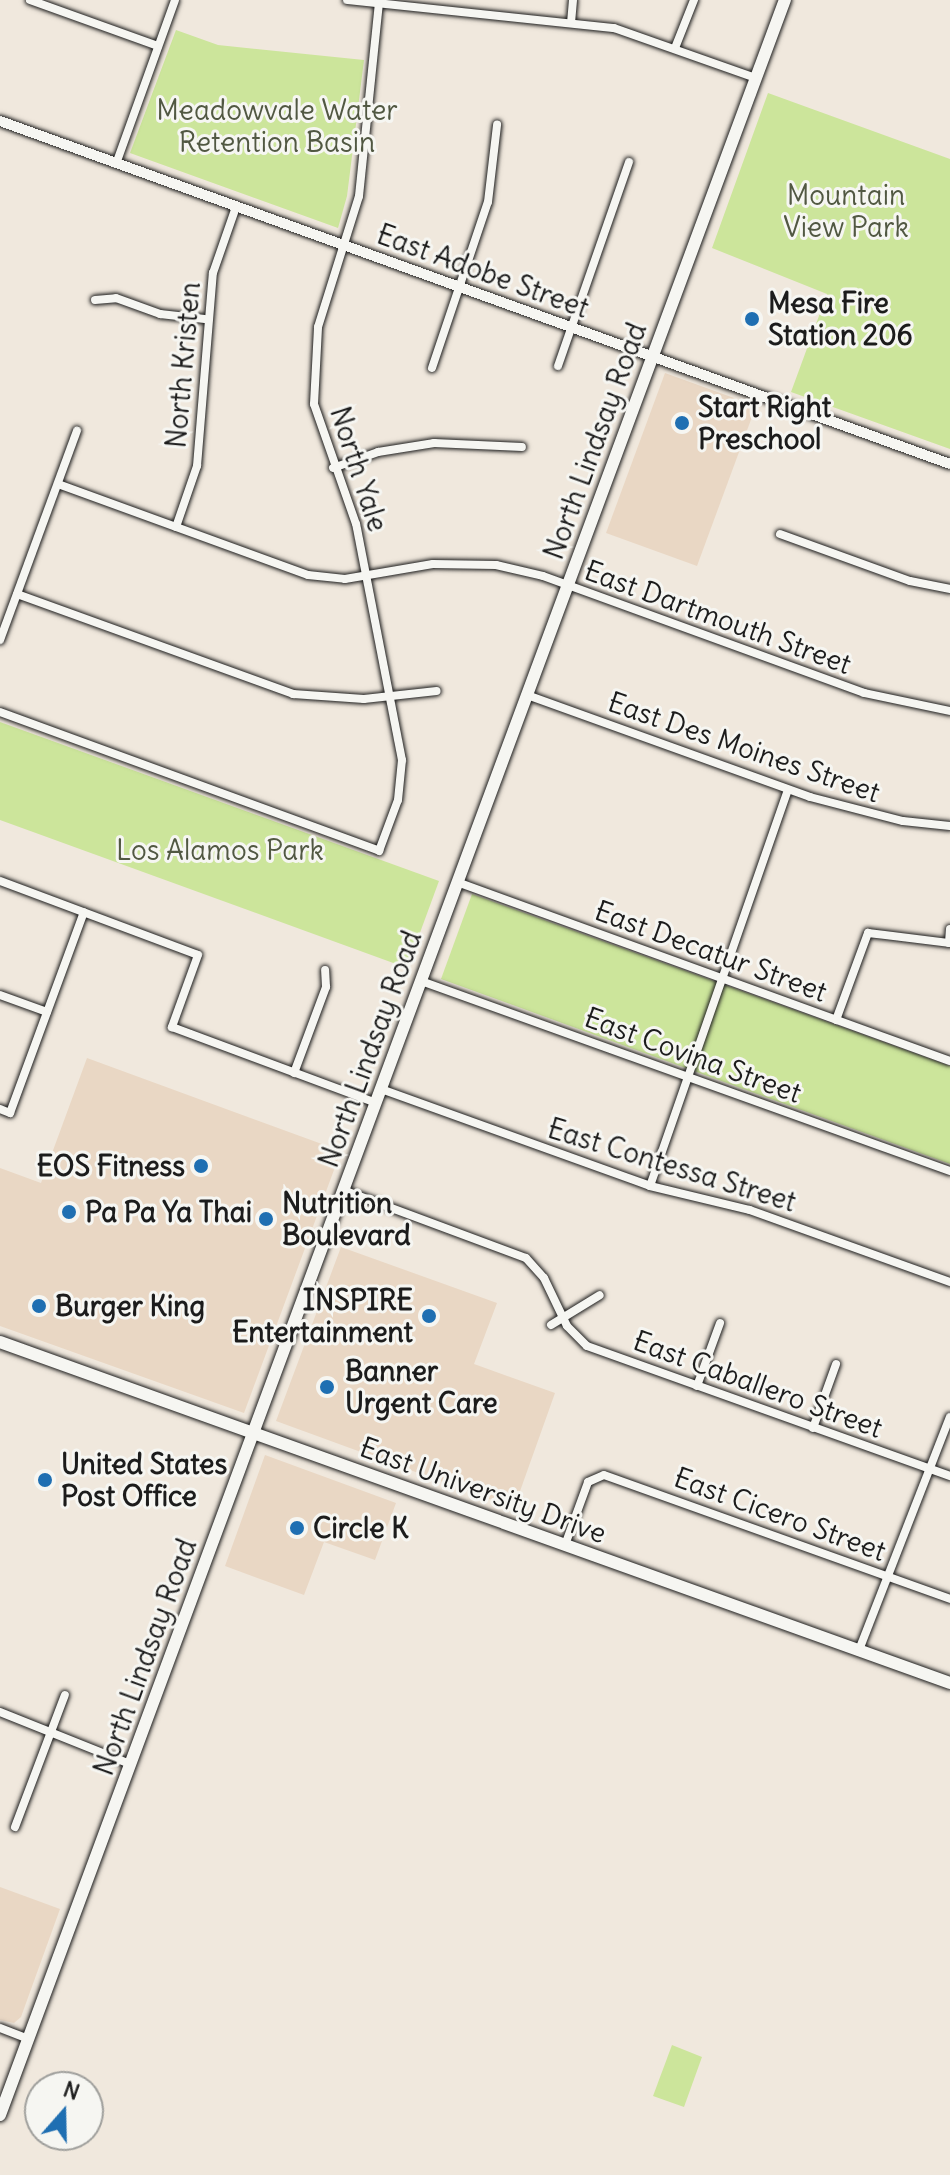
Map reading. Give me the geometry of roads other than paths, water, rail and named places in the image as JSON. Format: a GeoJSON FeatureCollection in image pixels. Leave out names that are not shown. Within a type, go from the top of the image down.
{"type":"FeatureCollection","features":[{"type":"Feature","properties":{"kind":"main road","name":"North Lindsay Road"},"geometry":{"type":"LineString","coordinates":[[0,2115],[785,0]]}},
{"type":"Feature","properties":{"kind":"main road","name":"East University Drive"},"geometry":{"type":"LineString","coordinates":[[0,1342],[950,1683]]}},
{"type":"Feature","properties":{"kind":"street"},"geometry":{"type":"LineString","coordinates":[[30,0],[54,4],[158,46]]}},
{"type":"Feature","properties":{"kind":"street"},"geometry":{"type":"LineString","coordinates":[[116,164],[175,0]]}},
{"type":"Feature","properties":{"kind":"street"},"geometry":{"type":"LineString","coordinates":[[347,0],[614,28],[756,78]]}},
{"type":"Feature","properties":{"kind":"street"},"geometry":{"type":"LineString","coordinates":[[571,23],[573,0]]}},
{"type":"Feature","properties":{"kind":"street"},"geometry":{"type":"LineString","coordinates":[[675,48],[694,0]]}},
{"type":"Feature","properties":{"kind":"street","name":"North Yale"},"geometry":{"type":"LineString","coordinates":[[0,712],[379,851],[398,800],[402,760],[356,524],[333,468],[314,404],[318,327],[345,246],[361,180],[379,3]]}},
{"type":"Feature","properties":{"kind":"street","name":"East Adobe Street"},"geometry":{"type":"LineString","coordinates":[[0,121],[950,464]]}},
{"type":"Feature","properties":{"kind":"street"},"geometry":{"type":"LineString","coordinates":[[432,368],[488,202],[497,125]]}},
{"type":"Feature","properties":{"kind":"street"},"geometry":{"type":"LineString","coordinates":[[558,366],[629,162]]}},
{"type":"Feature","properties":{"kind":"street","name":"North Kristen"},"geometry":{"type":"LineString","coordinates":[[176,527],[197,466],[204,413],[205,319],[213,273],[236,207]]}},
{"type":"Feature","properties":{"kind":"street"},"geometry":{"type":"LineString","coordinates":[[95,300],[116,298],[160,314],[205,319]]}},
{"type":"Feature","properties":{"kind":"street"},"geometry":{"type":"LineString","coordinates":[[0,640],[77,431]]}},
{"type":"Feature","properties":{"kind":"street"},"geometry":{"type":"LineString","coordinates":[[333,468],[378,452],[434,443],[522,447]]}},
{"type":"Feature","properties":{"kind":"street","name":"East Dartmouth Street"},"geometry":{"type":"LineString","coordinates":[[58,484],[308,575],[345,579],[433,564],[496,565],[567,586],[864,693],[950,711]]}},
{"type":"Feature","properties":{"kind":"street"},"geometry":{"type":"LineString","coordinates":[[780,534],[910,581],[950,589]]}},
{"type":"Feature","properties":{"kind":"street"},"geometry":{"type":"LineString","coordinates":[[17,594],[293,694],[364,699],[437,691]]}},
{"type":"Feature","properties":{"kind":"street","name":"East Des Moines Street"},"geometry":{"type":"LineString","coordinates":[[527,695],[788,790],[851,809],[950,826]]}},
{"type":"Feature","properties":{"kind":"street"},"geometry":{"type":"LineString","coordinates":[[650,1186],[689,1077],[719,978],[788,790]]}},
{"type":"Feature","properties":{"kind":"street"},"geometry":{"type":"LineString","coordinates":[[0,881],[198,955],[172,1027],[376,1103]]}},
{"type":"Feature","properties":{"kind":"street","name":"East Decatur Street"},"geometry":{"type":"LineString","coordinates":[[457,882],[950,1061]]}},
{"type":"Feature","properties":{"kind":"street"},"geometry":{"type":"LineString","coordinates":[[5,1111],[47,1012],[84,912]]}},
{"type":"Feature","properties":{"kind":"street"},"geometry":{"type":"LineString","coordinates":[[836,1020],[868,933],[950,943],[950,929]]}},
{"type":"Feature","properties":{"kind":"street"},"geometry":{"type":"LineString","coordinates":[[294,1073],[326,987],[325,970]]}},
{"type":"Feature","properties":{"kind":"street","name":"East Covina Street"},"geometry":{"type":"LineString","coordinates":[[421,981],[950,1171]]}},
{"type":"Feature","properties":{"kind":"street"},"geometry":{"type":"LineString","coordinates":[[0,995],[47,1012]]}},
{"type":"Feature","properties":{"kind":"street","name":"East Contessa Street"},"geometry":{"type":"LineString","coordinates":[[381,1089],[650,1186],[750,1210],[950,1282]]}},
{"type":"Feature","properties":{"kind":"street","name":"East Caballero Street"},"geometry":{"type":"LineString","coordinates":[[343,1190],[526,1258],[544,1278],[562,1318],[587,1346],[950,1476]]}},
{"type":"Feature","properties":{"kind":"street"},"geometry":{"type":"LineString","coordinates":[[551,1325],[600,1295]]}},
{"type":"Feature","properties":{"kind":"street"},"geometry":{"type":"LineString","coordinates":[[697,1386],[720,1323]]}},
{"type":"Feature","properties":{"kind":"street"},"geometry":{"type":"LineString","coordinates":[[813,1428],[836,1364]]}},
{"type":"Feature","properties":{"kind":"street"},"geometry":{"type":"LineString","coordinates":[[859,1650],[927,1468],[950,1417]]}},
{"type":"Feature","properties":{"kind":"street","name":"East Cicero Street"},"geometry":{"type":"LineString","coordinates":[[565,1545],[595,1475],[950,1599]]}},
{"type":"Feature","properties":{"kind":"street"},"geometry":{"type":"LineString","coordinates":[[15,1827],[65,1695]]}},
{"type":"Feature","properties":{"kind":"street"},"geometry":{"type":"LineString","coordinates":[[0,1712],[130,1764]]}},
{"type":"Feature","properties":{"kind":"street"},"geometry":{"type":"LineString","coordinates":[[0,2028],[28,2039]]}},
{"type":"Feature","properties":{"kind":"place","name":"Mesa Fire Station 206"},"geometry":{"type":"Point","coordinates":[752,319]}},
{"type":"Feature","properties":{"kind":"place","name":"Start Right Preschool"},"geometry":{"type":"Point","coordinates":[682,423]}},
{"type":"Feature","properties":{"kind":"place","name":"EOS Fitness"},"geometry":{"type":"Point","coordinates":[201,1166]}},
{"type":"Feature","properties":{"kind":"place","name":"Pa Pa Ya Thai"},"geometry":{"type":"Point","coordinates":[69,1212]}},
{"type":"Feature","properties":{"kind":"place","name":"Nutrition Boulevard"},"geometry":{"type":"Point","coordinates":[266,1219]}},
{"type":"Feature","properties":{"kind":"place","name":"Burger King"},"geometry":{"type":"Point","coordinates":[39,1306]}},
{"type":"Feature","properties":{"kind":"place","name":"INSPIRE Entertainment"},"geometry":{"type":"Point","coordinates":[429,1316]}},
{"type":"Feature","properties":{"kind":"place","name":"Banner Urgent Care"},"geometry":{"type":"Point","coordinates":[327,1387]}},
{"type":"Feature","properties":{"kind":"place","name":"United States Post Office"},"geometry":{"type":"Point","coordinates":[45,1480]}},
{"type":"Feature","properties":{"kind":"place","name":"Circle K"},"geometry":{"type":"Point","coordinates":[297,1528]}},
{"type":"Feature","properties":{"kind":"park label","name":"Meadowvale Water Retention Basin"},"geometry":{"type":"Point","coordinates":[277,126]}},
{"type":"Feature","properties":{"kind":"park label","name":"Mountain View Park"},"geometry":{"type":"Point","coordinates":[846,211]}},
{"type":"Feature","properties":{"kind":"park label","name":"Los Alamos Park"},"geometry":{"type":"Point","coordinates":[220,850]}}]}
